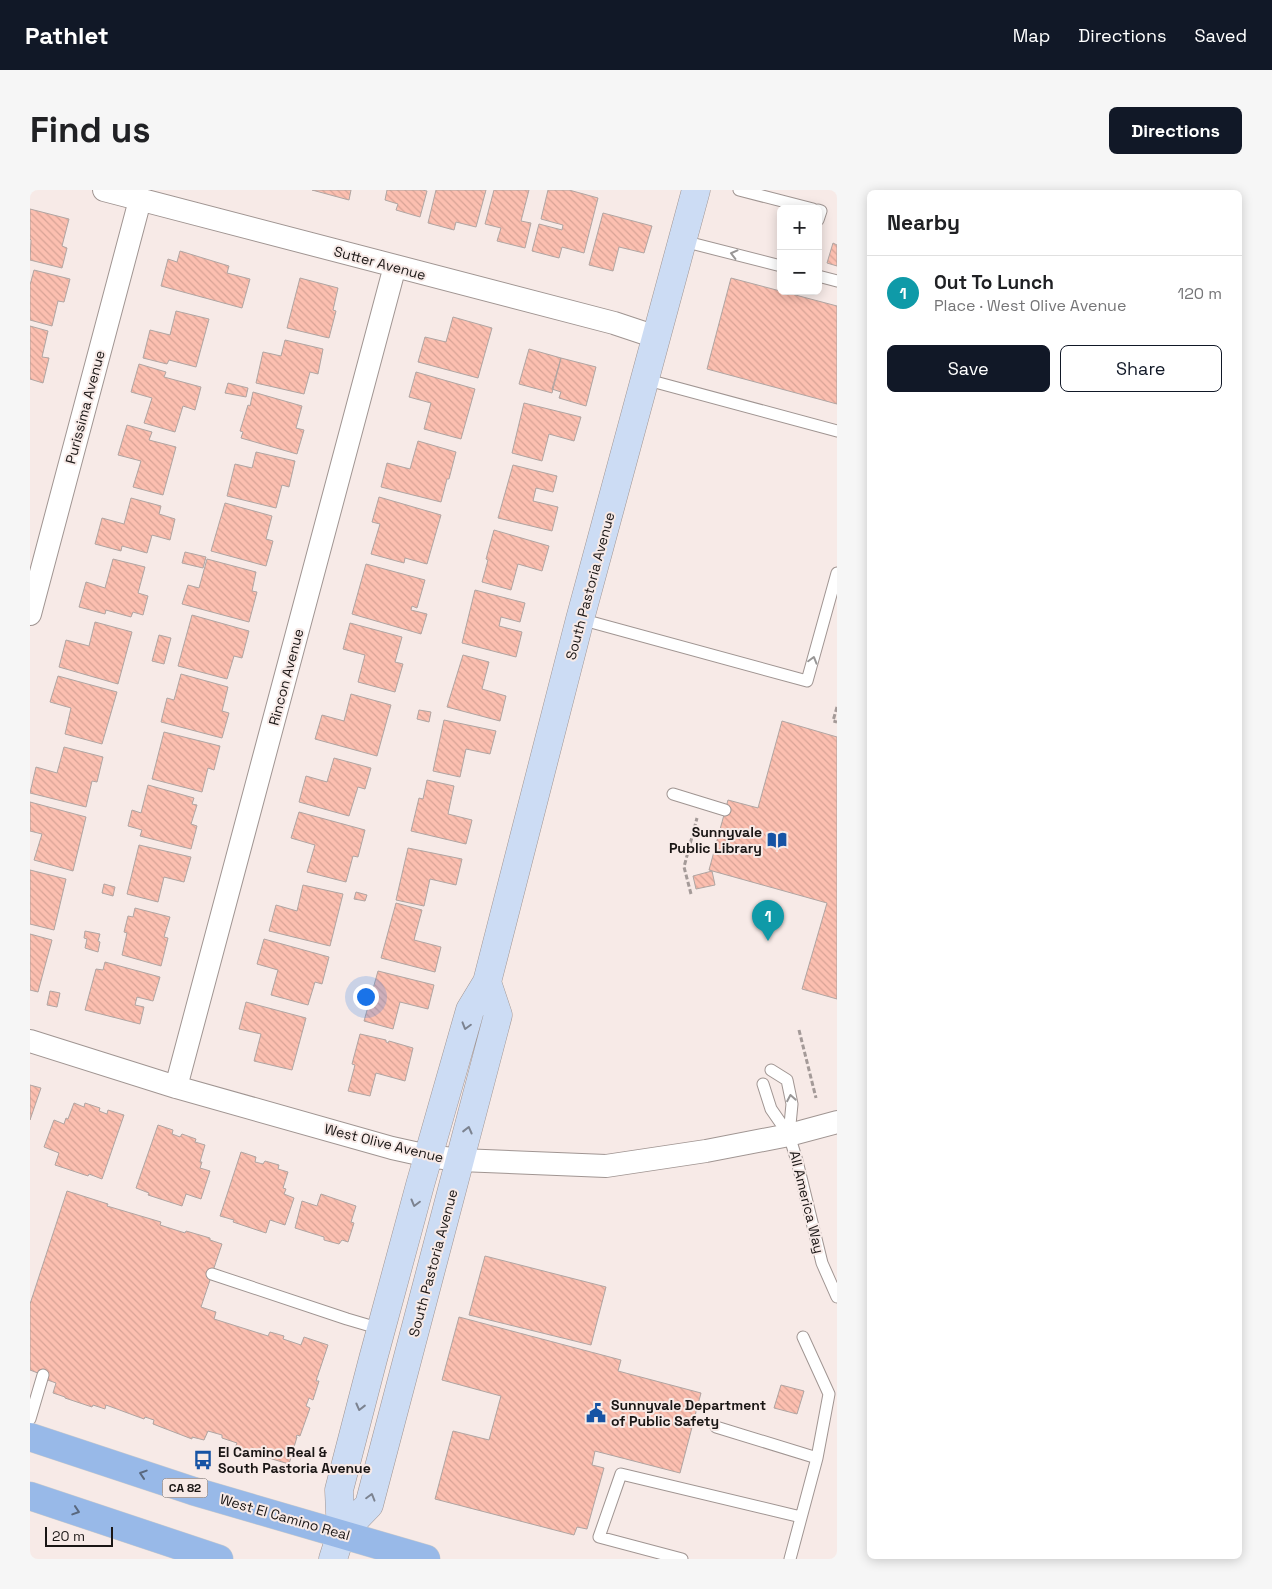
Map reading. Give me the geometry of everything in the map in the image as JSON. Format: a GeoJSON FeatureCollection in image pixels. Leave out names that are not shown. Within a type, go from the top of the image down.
{"type":"FeatureCollection","features":[{"type":"Feature","properties":{"kind":"main road","name":"West El Camino Real"},"geometry":{"type":"LineString","coordinates":[[30,1437],[193,1491],[337,1546],[426,1559]]}},
{"type":"Feature","properties":{"kind":"main road"},"geometry":{"type":"LineString","coordinates":[[30,1496],[219,1559]]}},
{"type":"Feature","properties":{"kind":"street","name":"Sutter Avenue"},"geometry":{"type":"LineString","coordinates":[[104,190],[614,323],[656,337]]}},
{"type":"Feature","properties":{"kind":"street","name":"South Pastoria Avenue"},"geometry":{"type":"LineString","coordinates":[[337,1546],[339,1490],[381,1329],[470,1010],[487,982],[580,619],[696,190]]}},
{"type":"Feature","properties":{"kind":"street","name":"Purissima Avenue"},"geometry":{"type":"LineString","coordinates":[[30,614],[140,200]]}},
{"type":"Feature","properties":{"kind":"street","name":"Rincon Avenue"},"geometry":{"type":"LineString","coordinates":[[176,1087],[395,266]]}},
{"type":"Feature","properties":{"kind":"street","name":"South Pastoria Avenue"},"geometry":{"type":"LineString","coordinates":[[337,1546],[369,1504],[498,1015],[487,982]]}},
{"type":"Feature","properties":{"kind":"street","name":"West Olive Avenue"},"geometry":{"type":"LineString","coordinates":[[30,1041],[176,1087],[392,1148],[428,1156],[460,1160],[606,1166],[706,1151],[789,1135],[837,1122]]}},
{"type":"Feature","properties":{"kind":"lane"},"geometry":{"type":"LineString","coordinates":[[740,190],[798,205]]}},
{"type":"Feature","properties":{"kind":"lane"},"geometry":{"type":"LineString","coordinates":[[683,241],[777,265]]}},
{"type":"Feature","properties":{"kind":"lane"},"geometry":{"type":"LineString","coordinates":[[822,277],[837,281]]}},
{"type":"Feature","properties":{"kind":"lane"},"geometry":{"type":"LineString","coordinates":[[644,379],[837,431]]}},
{"type":"Feature","properties":{"kind":"lane"},"geometry":{"type":"LineString","coordinates":[[580,619],[807,681],[837,573]]}},
{"type":"Feature","properties":{"kind":"lane"},"geometry":{"type":"LineString","coordinates":[[673,794],[725,810]]}},
{"type":"Feature","properties":{"kind":"lane"},"geometry":{"type":"LineString","coordinates":[[771,1070],[787,1080],[792,1104],[789,1135]]}},
{"type":"Feature","properties":{"kind":"lane"},"geometry":{"type":"LineString","coordinates":[[763,1084],[770,1109],[789,1135]]}},
{"type":"Feature","properties":{"kind":"lane","name":"All America Way"},"geometry":{"type":"LineString","coordinates":[[789,1135],[822,1263],[837,1297]]}},
{"type":"Feature","properties":{"kind":"lane"},"geometry":{"type":"LineString","coordinates":[[212,1274],[381,1329]]}},
{"type":"Feature","properties":{"kind":"lane"},"geometry":{"type":"LineString","coordinates":[[790,1559],[817,1458],[830,1394],[803,1337]]}},
{"type":"Feature","properties":{"kind":"lane"},"geometry":{"type":"LineString","coordinates":[[30,1419],[43,1375]]}},
{"type":"Feature","properties":{"kind":"lane"},"geometry":{"type":"LineString","coordinates":[[716,1427],[817,1458]]}},
{"type":"Feature","properties":{"kind":"lane"},"geometry":{"type":"LineString","coordinates":[[682,1559],[599,1537],[621,1474],[801,1517]]}},
{"type":"Feature","properties":{"kind":"path"},"geometry":{"type":"LineString","coordinates":[[837,707],[833,721],[837,722]]}},
{"type":"Feature","properties":{"kind":"path"},"geometry":{"type":"LineString","coordinates":[[691,894],[684,867],[701,803]]}},
{"type":"Feature","properties":{"kind":"path"},"geometry":{"type":"LineString","coordinates":[[799,1030],[816,1098]]}},
{"type":"Feature","properties":{"kind":"building"},"geometry":{"type":"Polygon","coordinates":[[[312,190],[351,190],[349,200],[312,190]]]}},
{"type":"Feature","properties":{"kind":"building"},"geometry":{"type":"Polygon","coordinates":[[[387,190],[427,191],[420,217],[396,210],[398,204],[385,200],[387,190]]]}},
{"type":"Feature","properties":{"kind":"building"},"geometry":{"type":"Polygon","coordinates":[[[436,190],[486,190],[476,227],[456,222],[454,230],[428,223],[436,190]]]}},
{"type":"Feature","properties":{"kind":"building"},"geometry":{"type":"Polygon","coordinates":[[[494,190],[529,190],[521,221],[531,223],[525,248],[497,241],[501,228],[485,224],[494,190]]]}},
{"type":"Feature","properties":{"kind":"building"},"geometry":{"type":"Polygon","coordinates":[[[548,190],[569,190],[598,198],[584,253],[562,247],[559,258],[532,251],[539,224],[562,230],[563,225],[541,219],[548,190]]]}},
{"type":"Feature","properties":{"kind":"building"},"geometry":{"type":"Polygon","coordinates":[[[30,209],[69,219],[62,246],[67,248],[62,268],[30,260],[30,209]]]}},
{"type":"Feature","properties":{"kind":"building"},"geometry":{"type":"Polygon","coordinates":[[[603,213],[652,226],[644,253],[619,247],[613,271],[589,265],[603,213]]]}},
{"type":"Feature","properties":{"kind":"building"},"geometry":{"type":"Polygon","coordinates":[[[833,243],[837,245],[837,266],[827,263],[833,243]]]}},
{"type":"Feature","properties":{"kind":"building"},"geometry":{"type":"Polygon","coordinates":[[[180,251],[229,266],[227,273],[250,279],[242,308],[161,286],[168,259],[177,262],[180,251]]]}},
{"type":"Feature","properties":{"kind":"building"},"geometry":{"type":"Polygon","coordinates":[[[34,270],[70,279],[64,302],[58,301],[52,326],[30,320],[30,285],[34,270]]]}},
{"type":"Feature","properties":{"kind":"building"},"geometry":{"type":"Polygon","coordinates":[[[300,278],[338,288],[333,310],[336,311],[329,338],[287,328],[300,278]]]}},
{"type":"Feature","properties":{"kind":"building"},"geometry":{"type":"Polygon","coordinates":[[[731,278],[777,290],[777,295],[795,295],[837,306],[837,404],[707,369],[731,278]]]}},
{"type":"Feature","properties":{"kind":"building"},"geometry":{"type":"Polygon","coordinates":[[[176,311],[209,319],[196,367],[169,360],[167,364],[143,358],[150,330],[170,335],[176,311]]]}},
{"type":"Feature","properties":{"kind":"building"},"geometry":{"type":"Polygon","coordinates":[[[453,317],[492,328],[478,378],[418,362],[425,337],[446,342],[453,317]]]}},
{"type":"Feature","properties":{"kind":"building"},"geometry":{"type":"Polygon","coordinates":[[[30,326],[48,331],[42,357],[49,358],[43,383],[30,379],[30,326]]]}},
{"type":"Feature","properties":{"kind":"building"},"geometry":{"type":"Polygon","coordinates":[[[285,340],[323,349],[318,374],[310,372],[304,394],[256,383],[263,352],[281,356],[285,340]]]}},
{"type":"Feature","properties":{"kind":"building"},"geometry":{"type":"Polygon","coordinates":[[[529,349],[561,358],[552,393],[519,384],[529,349]]]}},
{"type":"Feature","properties":{"kind":"building"},"geometry":{"type":"Polygon","coordinates":[[[561,358],[596,367],[586,406],[559,398],[561,392],[552,389],[561,358]]]}},
{"type":"Feature","properties":{"kind":"building"},"geometry":{"type":"Polygon","coordinates":[[[139,364],[166,372],[164,377],[201,387],[195,410],[183,406],[175,432],[144,423],[152,398],[131,392],[139,364]]]}},
{"type":"Feature","properties":{"kind":"building"},"geometry":{"type":"Polygon","coordinates":[[[416,372],[475,389],[461,439],[424,429],[431,403],[409,397],[416,372]]]}},
{"type":"Feature","properties":{"kind":"building"},"geometry":{"type":"Polygon","coordinates":[[[228,383],[248,388],[246,397],[225,393],[228,383]]]}},
{"type":"Feature","properties":{"kind":"building"},"geometry":{"type":"Polygon","coordinates":[[[253,392],[302,406],[296,428],[304,430],[297,454],[241,438],[243,432],[240,431],[248,405],[250,406],[253,392]]]}},
{"type":"Feature","properties":{"kind":"building"},"geometry":{"type":"Polygon","coordinates":[[[524,403],[581,417],[574,441],[549,434],[542,461],[512,453],[524,403]]]}},
{"type":"Feature","properties":{"kind":"building"},"geometry":{"type":"Polygon","coordinates":[[[127,425],[152,432],[149,440],[176,447],[163,495],[133,487],[141,461],[118,455],[127,425]]]}},
{"type":"Feature","properties":{"kind":"building"},"geometry":{"type":"Polygon","coordinates":[[[418,441],[456,452],[441,502],[381,487],[387,463],[410,469],[418,441]]]}},
{"type":"Feature","properties":{"kind":"building"},"geometry":{"type":"Polygon","coordinates":[[[256,452],[295,461],[289,487],[282,485],[276,508],[227,496],[235,464],[252,468],[256,452]]]}},
{"type":"Feature","properties":{"kind":"building"},"geometry":{"type":"Polygon","coordinates":[[[513,465],[557,476],[553,492],[536,488],[533,501],[558,507],[552,531],[498,518],[513,465]]]}},
{"type":"Feature","properties":{"kind":"building"},"geometry":{"type":"Polygon","coordinates":[[[379,497],[441,515],[427,564],[405,558],[404,563],[371,554],[380,524],[372,522],[379,497]]]}},
{"type":"Feature","properties":{"kind":"building"},"geometry":{"type":"Polygon","coordinates":[[[131,498],[161,506],[159,514],[175,519],[170,540],[152,535],[147,553],[122,546],[121,551],[95,544],[102,518],[124,524],[131,498]]]}},
{"type":"Feature","properties":{"kind":"building"},"geometry":{"type":"Polygon","coordinates":[[[225,503],[272,516],[266,539],[273,541],[266,566],[211,551],[225,503]]]}},
{"type":"Feature","properties":{"kind":"building"},"geometry":{"type":"Polygon","coordinates":[[[494,530],[549,546],[542,571],[518,564],[511,590],[482,582],[494,530]]]}},
{"type":"Feature","properties":{"kind":"building"},"geometry":{"type":"Polygon","coordinates":[[[185,552],[206,557],[203,568],[182,563],[185,552]]]}},
{"type":"Feature","properties":{"kind":"building"},"geometry":{"type":"Polygon","coordinates":[[[113,559],[145,567],[138,593],[148,596],[143,615],[133,612],[131,617],[106,610],[105,614],[79,607],[86,582],[105,588],[113,559]]]}},
{"type":"Feature","properties":{"kind":"building"},"geometry":{"type":"Polygon","coordinates":[[[207,559],[256,572],[252,591],[257,592],[249,622],[182,604],[188,585],[199,588],[207,559]]]}},
{"type":"Feature","properties":{"kind":"building"},"geometry":{"type":"Polygon","coordinates":[[[366,564],[425,580],[417,608],[412,606],[411,610],[427,614],[421,634],[352,614],[366,564]]]}},
{"type":"Feature","properties":{"kind":"building"},"geometry":{"type":"Polygon","coordinates":[[[475,590],[525,603],[520,622],[501,617],[499,626],[522,632],[516,657],[462,643],[475,590]]]}},
{"type":"Feature","properties":{"kind":"building"},"geometry":{"type":"Polygon","coordinates":[[[192,615],[249,631],[242,658],[234,656],[227,679],[178,666],[192,615]]]}},
{"type":"Feature","properties":{"kind":"building"},"geometry":{"type":"Polygon","coordinates":[[[95,622],[132,632],[118,684],[59,667],[66,640],[89,646],[95,622]]]}},
{"type":"Feature","properties":{"kind":"building"},"geometry":{"type":"Polygon","coordinates":[[[350,623],[402,637],[395,662],[403,664],[395,692],[358,682],[365,655],[343,649],[350,623]]]}},
{"type":"Feature","properties":{"kind":"building"},"geometry":{"type":"Polygon","coordinates":[[[159,635],[171,638],[164,664],[152,661],[159,635]]]}},
{"type":"Feature","properties":{"kind":"building"},"geometry":{"type":"Polygon","coordinates":[[[463,655],[489,662],[482,689],[506,696],[500,721],[447,707],[463,655]]]}},
{"type":"Feature","properties":{"kind":"building"},"geometry":{"type":"Polygon","coordinates":[[[181,674],[228,687],[222,711],[229,713],[222,738],[161,722],[167,698],[174,700],[181,674]]]}},
{"type":"Feature","properties":{"kind":"building"},"geometry":{"type":"Polygon","coordinates":[[[58,676],[117,692],[102,744],[65,734],[71,708],[50,702],[58,676]]]}},
{"type":"Feature","properties":{"kind":"building"},"geometry":{"type":"Polygon","coordinates":[[[351,694],[391,705],[377,756],[315,739],[322,715],[344,721],[351,694]]]}},
{"type":"Feature","properties":{"kind":"building"},"geometry":{"type":"Polygon","coordinates":[[[419,710],[431,712],[429,722],[417,719],[419,710]]]}},
{"type":"Feature","properties":{"kind":"building"},"geometry":{"type":"Polygon","coordinates":[[[444,720],[496,731],[490,754],[466,749],[460,777],[433,771],[444,720]]]}},
{"type":"Feature","properties":{"kind":"building","name":"Sunnyvale Public Library"},"geometry":{"type":"Polygon","coordinates":[[[782,721],[837,737],[837,999],[802,989],[827,903],[709,870],[728,800],[758,808],[782,721]]]}},
{"type":"Feature","properties":{"kind":"building"},"geometry":{"type":"Polygon","coordinates":[[[164,732],[220,746],[214,770],[208,768],[202,792],[152,779],[164,732]]]}},
{"type":"Feature","properties":{"kind":"building"},"geometry":{"type":"Polygon","coordinates":[[[64,747],[103,757],[97,782],[92,781],[86,807],[30,793],[36,767],[57,773],[64,747]]]}},
{"type":"Feature","properties":{"kind":"building"},"geometry":{"type":"Polygon","coordinates":[[[334,758],[371,768],[365,789],[358,787],[349,816],[299,802],[306,776],[327,782],[334,758]]]}},
{"type":"Feature","properties":{"kind":"building"},"geometry":{"type":"Polygon","coordinates":[[[427,780],[454,786],[448,814],[472,820],[466,844],[411,831],[419,798],[423,799],[427,780]]]}},
{"type":"Feature","properties":{"kind":"building"},"geometry":{"type":"Polygon","coordinates":[[[148,785],[194,798],[192,804],[197,805],[191,824],[197,826],[191,849],[140,836],[142,830],[128,826],[132,810],[141,813],[148,785]]]}},
{"type":"Feature","properties":{"kind":"building"},"geometry":{"type":"Polygon","coordinates":[[[30,802],[86,817],[73,871],[34,860],[42,834],[30,831],[30,802]]]}},
{"type":"Feature","properties":{"kind":"building"},"geometry":{"type":"Polygon","coordinates":[[[299,812],[365,830],[358,857],[353,856],[346,882],[307,872],[315,845],[291,838],[299,812]]]}},
{"type":"Feature","properties":{"kind":"building"},"geometry":{"type":"Polygon","coordinates":[[[139,845],[191,857],[184,882],[164,877],[158,902],[127,894],[139,845]]]}},
{"type":"Feature","properties":{"kind":"building"},"geometry":{"type":"Polygon","coordinates":[[[408,848],[462,859],[456,885],[430,879],[424,906],[396,900],[408,848]]]}},
{"type":"Feature","properties":{"kind":"building"},"geometry":{"type":"Polygon","coordinates":[[[30,870],[66,879],[54,930],[30,924],[30,870]]]}},
{"type":"Feature","properties":{"kind":"building"},"geometry":{"type":"Polygon","coordinates":[[[712,871],[715,885],[696,889],[693,876],[712,871]]]}},
{"type":"Feature","properties":{"kind":"building"},"geometry":{"type":"Polygon","coordinates":[[[104,884],[115,887],[113,896],[102,893],[104,884]]]}},
{"type":"Feature","properties":{"kind":"building"},"geometry":{"type":"Polygon","coordinates":[[[303,885],[343,894],[330,946],[269,931],[276,905],[297,911],[303,885]]]}},
{"type":"Feature","properties":{"kind":"building"},"geometry":{"type":"Polygon","coordinates":[[[356,892],[367,895],[365,901],[354,899],[356,892]]]}},
{"type":"Feature","properties":{"kind":"building"},"geometry":{"type":"Polygon","coordinates":[[[396,903],[422,910],[414,940],[441,947],[435,972],[381,958],[396,903]]]}},
{"type":"Feature","properties":{"kind":"building"},"geometry":{"type":"Polygon","coordinates":[[[135,908],[170,917],[164,937],[168,938],[161,966],[122,955],[127,933],[124,932],[128,916],[133,917],[135,908]]]}},
{"type":"Feature","properties":{"kind":"building"},"geometry":{"type":"Polygon","coordinates":[[[85,931],[100,934],[98,952],[85,948],[87,939],[84,938],[85,931]]]}},
{"type":"Feature","properties":{"kind":"building"},"geometry":{"type":"Polygon","coordinates":[[[30,934],[52,940],[38,992],[30,990],[30,934]]]}},
{"type":"Feature","properties":{"kind":"building"},"geometry":{"type":"Polygon","coordinates":[[[264,939],[329,957],[322,984],[315,982],[308,1005],[271,995],[278,970],[257,964],[264,939]]]}},
{"type":"Feature","properties":{"kind":"building"},"geometry":{"type":"Polygon","coordinates":[[[105,962],[160,977],[153,1001],[137,997],[135,1005],[144,1007],[140,1024],[85,1010],[96,969],[103,970],[105,962]]]}},
{"type":"Feature","properties":{"kind":"building"},"geometry":{"type":"Polygon","coordinates":[[[378,971],[434,985],[428,1009],[400,1002],[393,1029],[364,1021],[378,971]]]}},
{"type":"Feature","properties":{"kind":"building"},"geometry":{"type":"Polygon","coordinates":[[[50,991],[60,993],[57,1007],[47,1005],[50,991]]]}},
{"type":"Feature","properties":{"kind":"building"},"geometry":{"type":"Polygon","coordinates":[[[246,1002],[306,1018],[292,1070],[254,1061],[261,1034],[239,1029],[246,1002]]]}},
{"type":"Feature","properties":{"kind":"building"},"geometry":{"type":"Polygon","coordinates":[[[360,1034],[386,1040],[388,1043],[389,1041],[413,1048],[405,1081],[376,1073],[370,1096],[348,1091],[355,1065],[352,1064],[360,1034]]]}},
{"type":"Feature","properties":{"kind":"building"},"geometry":{"type":"Polygon","coordinates":[[[30,1085],[41,1088],[30,1120],[30,1085]]]}},
{"type":"Feature","properties":{"kind":"building"},"geometry":{"type":"Polygon","coordinates":[[[74,1103],[84,1107],[85,1103],[100,1108],[99,1111],[107,1114],[108,1110],[124,1115],[102,1179],[55,1165],[59,1153],[44,1147],[54,1120],[64,1124],[74,1103]]]}},
{"type":"Feature","properties":{"kind":"building"},"geometry":{"type":"Polygon","coordinates":[[[158,1125],[173,1130],[172,1134],[180,1137],[182,1134],[196,1139],[195,1142],[205,1145],[200,1168],[210,1171],[201,1199],[186,1194],[182,1206],[148,1195],[149,1193],[136,1188],[158,1125]]]}},
{"type":"Feature","properties":{"kind":"building"},"geometry":{"type":"Polygon","coordinates":[[[241,1152],[256,1157],[255,1162],[263,1164],[265,1161],[279,1165],[278,1169],[288,1172],[283,1188],[286,1189],[284,1194],[294,1198],[285,1225],[270,1220],[266,1233],[220,1216],[241,1152]]]}},
{"type":"Feature","properties":{"kind":"building"},"geometry":{"type":"Polygon","coordinates":[[[67,1191],[108,1204],[107,1206],[161,1222],[160,1225],[210,1238],[210,1240],[222,1244],[201,1307],[216,1312],[214,1319],[268,1336],[270,1332],[284,1336],[283,1339],[301,1345],[304,1337],[328,1345],[316,1381],[319,1381],[313,1400],[309,1398],[306,1406],[310,1408],[300,1436],[297,1435],[296,1437],[289,1464],[235,1448],[237,1443],[222,1438],[222,1435],[208,1431],[204,1440],[192,1437],[192,1439],[153,1424],[154,1420],[145,1417],[144,1419],[106,1405],[105,1409],[93,1405],[92,1407],[65,1398],[53,1393],[56,1383],[42,1378],[43,1375],[30,1370],[30,1304],[67,1191]]]}},
{"type":"Feature","properties":{"kind":"building"},"geometry":{"type":"Polygon","coordinates":[[[321,1194],[356,1206],[351,1222],[354,1223],[348,1242],[342,1240],[339,1244],[295,1228],[302,1201],[317,1206],[321,1194]]]}},
{"type":"Feature","properties":{"kind":"building"},"geometry":{"type":"Polygon","coordinates":[[[485,1256],[606,1287],[591,1345],[469,1315],[485,1256]]]}},
{"type":"Feature","properties":{"kind":"building","name":"Sunnyvale Department of Public Safety"},"geometry":{"type":"Polygon","coordinates":[[[459,1317],[621,1360],[618,1371],[701,1393],[680,1473],[595,1451],[592,1465],[604,1468],[587,1529],[577,1527],[574,1535],[435,1499],[453,1431],[489,1440],[501,1396],[442,1380],[459,1317]]]}},
{"type":"Feature","properties":{"kind":"building"},"geometry":{"type":"Polygon","coordinates":[[[781,1385],[804,1391],[797,1414],[774,1408],[781,1385]]]}},
{"type":"Feature","properties":{"kind":"place","name":"Sunnyvale Public Library"},"geometry":{"type":"Point","coordinates":[777,840]}},
{"type":"Feature","properties":{"kind":"place","name":"Out To Lunch"},"geometry":{"type":"Point","coordinates":[768,941]}},
{"type":"Feature","properties":{"kind":"place","name":"Sunnyvale Department of Public Safety"},"geometry":{"type":"Point","coordinates":[596,1413]}},
{"type":"Feature","properties":{"kind":"place","name":"El Camino Real & South Pastoria Avenue"},"geometry":{"type":"Point","coordinates":[203,1460]}}]}
